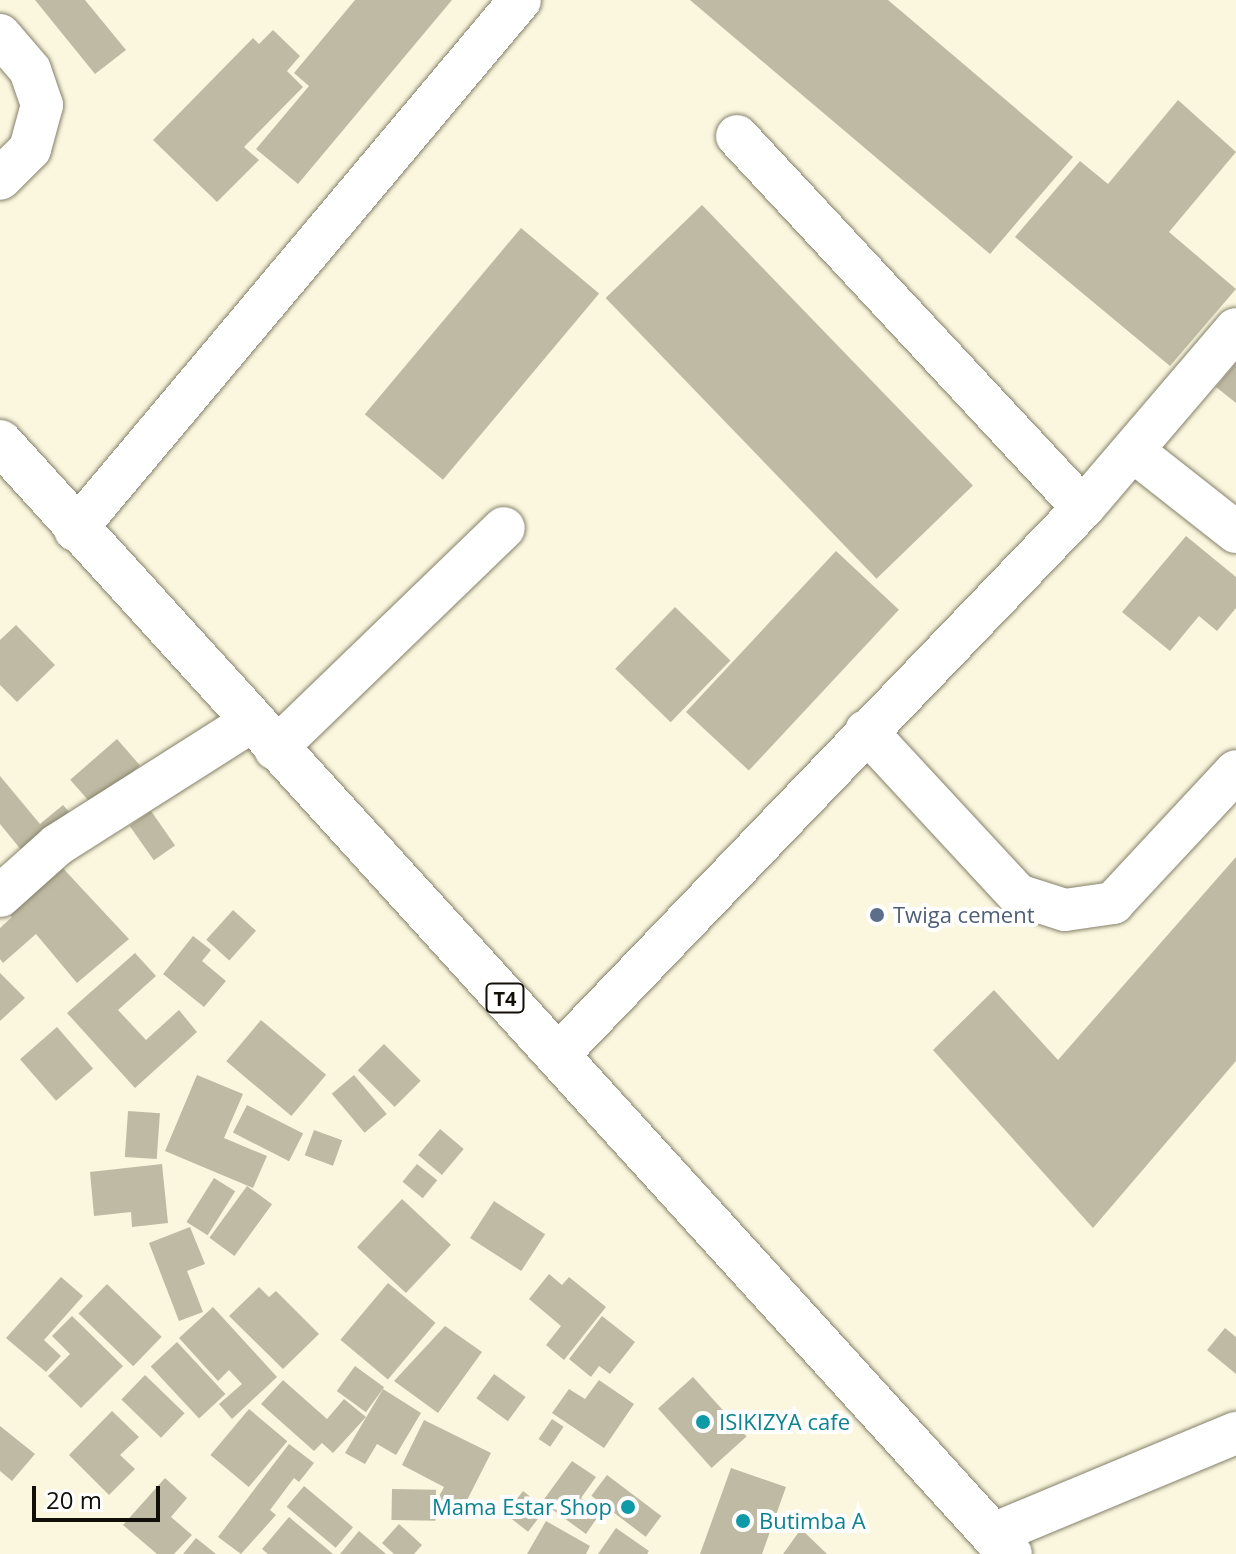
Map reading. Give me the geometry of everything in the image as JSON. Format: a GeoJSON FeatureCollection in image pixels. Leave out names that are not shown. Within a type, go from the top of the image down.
{"type":"FeatureCollection","features":[{"type":"Feature","properties":{"kind":"highway","name":"T4"},"geometry":{"type":"LineString","coordinates":[[0,442],[75,530],[558,1055],[1001,1544]]}},
{"type":"Feature","properties":{"kind":"street"},"geometry":{"type":"LineString","coordinates":[[75,530],[520,0]]}},
{"type":"Feature","properties":{"kind":"street"},"geometry":{"type":"LineString","coordinates":[[0,35],[30,70],[42,105],[30,149],[0,179]]}},
{"type":"Feature","properties":{"kind":"street"},"geometry":{"type":"LineString","coordinates":[[737,136],[1083,508]]}},
{"type":"Feature","properties":{"kind":"street"},"geometry":{"type":"LineString","coordinates":[[558,1055],[1083,508],[1236,329]]}},
{"type":"Feature","properties":{"kind":"street"},"geometry":{"type":"LineString","coordinates":[[1133,451],[1236,532]]}},
{"type":"Feature","properties":{"kind":"street"},"geometry":{"type":"LineString","coordinates":[[0,896],[57,845],[263,735],[504,528]]}},
{"type":"Feature","properties":{"kind":"street"},"geometry":{"type":"LineString","coordinates":[[866,731],[1018,895],[1065,910],[1113,903],[1236,771]]}},
{"type":"Feature","properties":{"kind":"street"},"geometry":{"type":"LineString","coordinates":[[1001,1544],[1236,1433]]}},
{"type":"Feature","properties":{"kind":"building"},"geometry":{"type":"Polygon","coordinates":[[[35,0],[85,0],[126,50],[95,74],[35,0]]]}},
{"type":"Feature","properties":{"kind":"building"},"geometry":{"type":"Polygon","coordinates":[[[355,0],[452,0],[298,184],[256,149],[309,86],[294,73],[355,0]]]}},
{"type":"Feature","properties":{"kind":"building"},"geometry":{"type":"Polygon","coordinates":[[[690,0],[888,0],[1073,157],[990,254],[690,0]]]}},
{"type":"Feature","properties":{"kind":"building"},"geometry":{"type":"Polygon","coordinates":[[[273,30],[300,56],[287,71],[303,87],[244,147],[259,160],[217,202],[153,140],[253,38],[259,44],[273,30]]]}},
{"type":"Feature","properties":{"kind":"building"},"geometry":{"type":"Polygon","coordinates":[[[1178,100],[1236,152],[1169,232],[1236,289],[1170,366],[1015,237],[1080,161],[1108,184],[1178,100]]]}},
{"type":"Feature","properties":{"kind":"building"},"geometry":{"type":"Polygon","coordinates":[[[702,205],[973,486],[877,579],[606,298],[702,205]]]}},
{"type":"Feature","properties":{"kind":"building"},"geometry":{"type":"Polygon","coordinates":[[[521,228],[599,294],[443,480],[365,414],[521,228]]]}},
{"type":"Feature","properties":{"kind":"building"},"geometry":{"type":"Polygon","coordinates":[[[1236,363],[1236,403],[1216,387],[1236,363]]]}},
{"type":"Feature","properties":{"kind":"building"},"geometry":{"type":"Polygon","coordinates":[[[1186,536],[1236,577],[1236,608],[1217,631],[1199,616],[1170,651],[1122,612],[1186,536]]]}},
{"type":"Feature","properties":{"kind":"building"},"geometry":{"type":"Polygon","coordinates":[[[836,551],[899,610],[749,771],[686,712],[836,551]]]}},
{"type":"Feature","properties":{"kind":"building"},"geometry":{"type":"Polygon","coordinates":[[[675,607],[730,660],[671,722],[615,669],[675,607]]]}},
{"type":"Feature","properties":{"kind":"building"},"geometry":{"type":"Polygon","coordinates":[[[16,625],[55,665],[17,702],[0,685],[0,640],[16,625]]]}},
{"type":"Feature","properties":{"kind":"building"},"geometry":{"type":"Polygon","coordinates":[[[117,739],[140,765],[93,806],[70,780],[117,739]]]}},
{"type":"Feature","properties":{"kind":"building"},"geometry":{"type":"Polygon","coordinates":[[[0,776],[40,824],[63,805],[79,823],[27,857],[0,824],[0,776]]]}},
{"type":"Feature","properties":{"kind":"building"},"geometry":{"type":"Polygon","coordinates":[[[151,811],[175,845],[154,860],[130,826],[151,811]]]}},
{"type":"Feature","properties":{"kind":"building"},"geometry":{"type":"Polygon","coordinates":[[[1236,857],[1236,1061],[1093,1228],[933,1050],[994,990],[1058,1060],[1236,857]]]}},
{"type":"Feature","properties":{"kind":"building"},"geometry":{"type":"Polygon","coordinates":[[[59,864],[129,939],[77,983],[36,934],[3,963],[0,959],[0,928],[12,917],[5,910],[59,864]]]}},
{"type":"Feature","properties":{"kind":"building"},"geometry":{"type":"Polygon","coordinates":[[[233,910],[256,931],[229,960],[206,940],[233,910]]]}},
{"type":"Feature","properties":{"kind":"building"},"geometry":{"type":"Polygon","coordinates":[[[193,936],[211,950],[202,961],[226,981],[204,1007],[163,974],[193,936]]]}},
{"type":"Feature","properties":{"kind":"building"},"geometry":{"type":"Polygon","coordinates":[[[135,953],[156,976],[118,1010],[146,1040],[179,1010],[197,1032],[135,1088],[67,1013],[135,953]]]}},
{"type":"Feature","properties":{"kind":"building"},"geometry":{"type":"Polygon","coordinates":[[[0,973],[25,998],[0,1021],[0,973]]]}},
{"type":"Feature","properties":{"kind":"building"},"geometry":{"type":"Polygon","coordinates":[[[261,1020],[326,1075],[291,1116],[226,1061],[261,1020]]]}},
{"type":"Feature","properties":{"kind":"building"},"geometry":{"type":"Polygon","coordinates":[[[57,1027],[93,1069],[56,1101],[20,1059],[57,1027]]]}},
{"type":"Feature","properties":{"kind":"building"},"geometry":{"type":"Polygon","coordinates":[[[384,1044],[421,1081],[395,1107],[358,1070],[384,1044]]]}},
{"type":"Feature","properties":{"kind":"building"},"geometry":{"type":"Polygon","coordinates":[[[197,1075],[243,1094],[224,1138],[267,1156],[253,1188],[165,1151],[197,1075]]]}},
{"type":"Feature","properties":{"kind":"building"},"geometry":{"type":"Polygon","coordinates":[[[354,1075],[387,1114],[365,1133],[332,1094],[354,1075]]]}},
{"type":"Feature","properties":{"kind":"building"},"geometry":{"type":"Polygon","coordinates":[[[247,1105],[303,1134],[289,1161],[233,1133],[247,1105]]]}},
{"type":"Feature","properties":{"kind":"building"},"geometry":{"type":"Polygon","coordinates":[[[128,1111],[160,1113],[157,1159],[125,1157],[128,1111]]]}},
{"type":"Feature","properties":{"kind":"building"},"geometry":{"type":"Polygon","coordinates":[[[440,1129],[464,1149],[442,1175],[418,1155],[440,1129]]]}},
{"type":"Feature","properties":{"kind":"building"},"geometry":{"type":"Polygon","coordinates":[[[314,1130],[342,1140],[333,1166],[305,1155],[314,1130]]]}},
{"type":"Feature","properties":{"kind":"building"},"geometry":{"type":"Polygon","coordinates":[[[162,1164],[168,1223],[132,1227],[131,1212],[94,1216],[90,1172],[162,1164]]]}},
{"type":"Feature","properties":{"kind":"building"},"geometry":{"type":"Polygon","coordinates":[[[417,1164],[437,1180],[423,1198],[403,1182],[417,1164]]]}},
{"type":"Feature","properties":{"kind":"building"},"geometry":{"type":"Polygon","coordinates":[[[214,1178],[235,1191],[208,1235],[186,1222],[214,1178]]]}},
{"type":"Feature","properties":{"kind":"building"},"geometry":{"type":"Polygon","coordinates":[[[247,1186],[272,1204],[234,1256],[209,1238],[247,1186]]]}},
{"type":"Feature","properties":{"kind":"building"},"geometry":{"type":"Polygon","coordinates":[[[402,1199],[451,1245],[406,1293],[357,1247],[402,1199]]]}},
{"type":"Feature","properties":{"kind":"building"},"geometry":{"type":"Polygon","coordinates":[[[494,1201],[545,1234],[521,1271],[470,1238],[494,1201]]]}},
{"type":"Feature","properties":{"kind":"building"},"geometry":{"type":"Polygon","coordinates":[[[190,1227],[205,1264],[187,1271],[203,1312],[179,1321],[149,1243],[190,1227]]]}},
{"type":"Feature","properties":{"kind":"building"},"geometry":{"type":"Polygon","coordinates":[[[549,1274],[562,1285],[569,1277],[606,1307],[564,1360],[546,1345],[561,1326],[529,1299],[549,1274]]]}},
{"type":"Feature","properties":{"kind":"building"},"geometry":{"type":"Polygon","coordinates":[[[61,1277],[83,1296],[44,1340],[61,1356],[46,1372],[6,1338],[61,1277]]]}},
{"type":"Feature","properties":{"kind":"building"},"geometry":{"type":"Polygon","coordinates":[[[388,1283],[435,1323],[388,1380],[340,1340],[388,1283]]]}},
{"type":"Feature","properties":{"kind":"building"},"geometry":{"type":"Polygon","coordinates":[[[107,1284],[162,1337],[133,1366],[79,1313],[107,1284]]]}},
{"type":"Feature","properties":{"kind":"building"},"geometry":{"type":"Polygon","coordinates":[[[259,1287],[269,1297],[276,1291],[319,1334],[283,1369],[229,1316],[259,1287]]]}},
{"type":"Feature","properties":{"kind":"building"},"geometry":{"type":"Polygon","coordinates":[[[213,1307],[277,1377],[232,1419],[219,1404],[242,1384],[229,1370],[218,1381],[179,1338],[213,1307]]]}},
{"type":"Feature","properties":{"kind":"building"},"geometry":{"type":"Polygon","coordinates":[[[72,1316],[123,1366],[81,1408],[48,1376],[70,1354],[52,1336],[72,1316]]]}},
{"type":"Feature","properties":{"kind":"building"},"geometry":{"type":"Polygon","coordinates":[[[602,1316],[635,1342],[610,1374],[599,1366],[591,1377],[569,1359],[602,1316]]]}},
{"type":"Feature","properties":{"kind":"building"},"geometry":{"type":"Polygon","coordinates":[[[445,1326],[482,1352],[438,1413],[394,1381],[445,1326]]]}},
{"type":"Feature","properties":{"kind":"building"},"geometry":{"type":"Polygon","coordinates":[[[1225,1328],[1236,1337],[1236,1374],[1207,1350],[1225,1328]]]}},
{"type":"Feature","properties":{"kind":"building"},"geometry":{"type":"Polygon","coordinates":[[[177,1342],[225,1394],[199,1418],[151,1367],[177,1342]]]}},
{"type":"Feature","properties":{"kind":"building"},"geometry":{"type":"Polygon","coordinates":[[[355,1366],[384,1387],[366,1412],[337,1391],[355,1366]]]}},
{"type":"Feature","properties":{"kind":"building"},"geometry":{"type":"Polygon","coordinates":[[[494,1374],[526,1397],[508,1421],[476,1398],[494,1374]]]}},
{"type":"Feature","properties":{"kind":"building"},"geometry":{"type":"Polygon","coordinates":[[[145,1375],[185,1413],[161,1438],[121,1399],[145,1375]]]}},
{"type":"Feature","properties":{"kind":"building","name":"ISIKIZYA cafe"},"geometry":{"type":"Polygon","coordinates":[[[693,1377],[747,1436],[712,1468],[658,1408],[693,1377]]]}},
{"type":"Feature","properties":{"kind":"building"},"geometry":{"type":"Polygon","coordinates":[[[283,1380],[327,1419],[344,1399],[366,1417],[333,1453],[322,1443],[314,1451],[261,1404],[283,1380]]]}},
{"type":"Feature","properties":{"kind":"building"},"geometry":{"type":"Polygon","coordinates":[[[599,1380],[634,1404],[604,1448],[552,1413],[569,1389],[585,1399],[599,1380]]]}},
{"type":"Feature","properties":{"kind":"building"},"geometry":{"type":"Polygon","coordinates":[[[383,1389],[421,1413],[396,1455],[377,1444],[365,1464],[345,1453],[383,1389]]]}},
{"type":"Feature","properties":{"kind":"building"},"geometry":{"type":"Polygon","coordinates":[[[249,1409],[287,1441],[249,1487],[210,1455],[249,1409]]]}},
{"type":"Feature","properties":{"kind":"building"},"geometry":{"type":"Polygon","coordinates":[[[112,1411],[139,1437],[120,1455],[135,1469],[109,1495],[69,1455],[112,1411]]]}},
{"type":"Feature","properties":{"kind":"building"},"geometry":{"type":"Polygon","coordinates":[[[552,1419],[564,1427],[550,1447],[539,1439],[552,1419]]]}},
{"type":"Feature","properties":{"kind":"building"},"geometry":{"type":"Polygon","coordinates":[[[424,1420],[491,1453],[461,1512],[437,1500],[444,1487],[402,1465],[424,1420]]]}},
{"type":"Feature","properties":{"kind":"building"},"geometry":{"type":"Polygon","coordinates":[[[0,1426],[35,1454],[12,1481],[0,1471],[0,1426]]]}},
{"type":"Feature","properties":{"kind":"building"},"geometry":{"type":"Polygon","coordinates":[[[289,1444],[314,1463],[299,1482],[294,1478],[270,1510],[276,1515],[241,1554],[218,1537],[289,1444]]]}},
{"type":"Feature","properties":{"kind":"building"},"geometry":{"type":"Polygon","coordinates":[[[572,1461],[596,1477],[581,1498],[601,1512],[586,1534],[542,1502],[572,1461]]]}},
{"type":"Feature","properties":{"kind":"building","name":"Butimba A"},"geometry":{"type":"Polygon","coordinates":[[[731,1468],[786,1487],[762,1554],[700,1554],[731,1468]]]}},
{"type":"Feature","properties":{"kind":"building","name":"Mama Estar Shop"},"geometry":{"type":"Polygon","coordinates":[[[607,1475],[661,1516],[646,1537],[591,1496],[607,1475]]]}},
{"type":"Feature","properties":{"kind":"building"},"geometry":{"type":"Polygon","coordinates":[[[165,1478],[187,1498],[171,1517],[192,1535],[174,1554],[157,1554],[123,1525],[165,1478]]]}},
{"type":"Feature","properties":{"kind":"building"},"geometry":{"type":"Polygon","coordinates":[[[304,1486],[353,1527],[336,1548],[287,1507],[304,1486]]]}},
{"type":"Feature","properties":{"kind":"building"},"geometry":{"type":"Polygon","coordinates":[[[392,1489],[436,1490],[435,1521],[391,1520],[392,1489]]]}},
{"type":"Feature","properties":{"kind":"building"},"geometry":{"type":"Polygon","coordinates":[[[523,1491],[546,1509],[528,1532],[505,1514],[523,1491]]]}},
{"type":"Feature","properties":{"kind":"building"},"geometry":{"type":"Polygon","coordinates":[[[289,1517],[333,1554],[268,1554],[262,1549],[289,1517]]]}},
{"type":"Feature","properties":{"kind":"building"},"geometry":{"type":"Polygon","coordinates":[[[546,1521],[590,1546],[586,1554],[527,1554],[546,1521]]]}},
{"type":"Feature","properties":{"kind":"building"},"geometry":{"type":"Polygon","coordinates":[[[399,1524],[422,1545],[414,1554],[394,1554],[382,1543],[399,1524]]]}},
{"type":"Feature","properties":{"kind":"building"},"geometry":{"type":"Polygon","coordinates":[[[616,1528],[649,1551],[647,1554],[598,1554],[616,1528]]]}},
{"type":"Feature","properties":{"kind":"building"},"geometry":{"type":"Polygon","coordinates":[[[801,1529],[827,1554],[783,1554],[801,1529]]]}},
{"type":"Feature","properties":{"kind":"building"},"geometry":{"type":"Polygon","coordinates":[[[359,1531],[386,1554],[340,1554],[359,1531]]]}},
{"type":"Feature","properties":{"kind":"building"},"geometry":{"type":"Polygon","coordinates":[[[196,1538],[216,1554],[183,1554],[196,1538]]]}},
{"type":"Feature","properties":{"kind":"place","name":"Twiga cement"},"geometry":{"type":"Point","coordinates":[877,915]}},
{"type":"Feature","properties":{"kind":"place","name":"ISIKIZYA cafe"},"geometry":{"type":"Point","coordinates":[703,1422]}},
{"type":"Feature","properties":{"kind":"place","name":"Mama Estar Shop"},"geometry":{"type":"Point","coordinates":[628,1507]}},
{"type":"Feature","properties":{"kind":"place","name":"Butimba A"},"geometry":{"type":"Point","coordinates":[743,1521]}}]}
